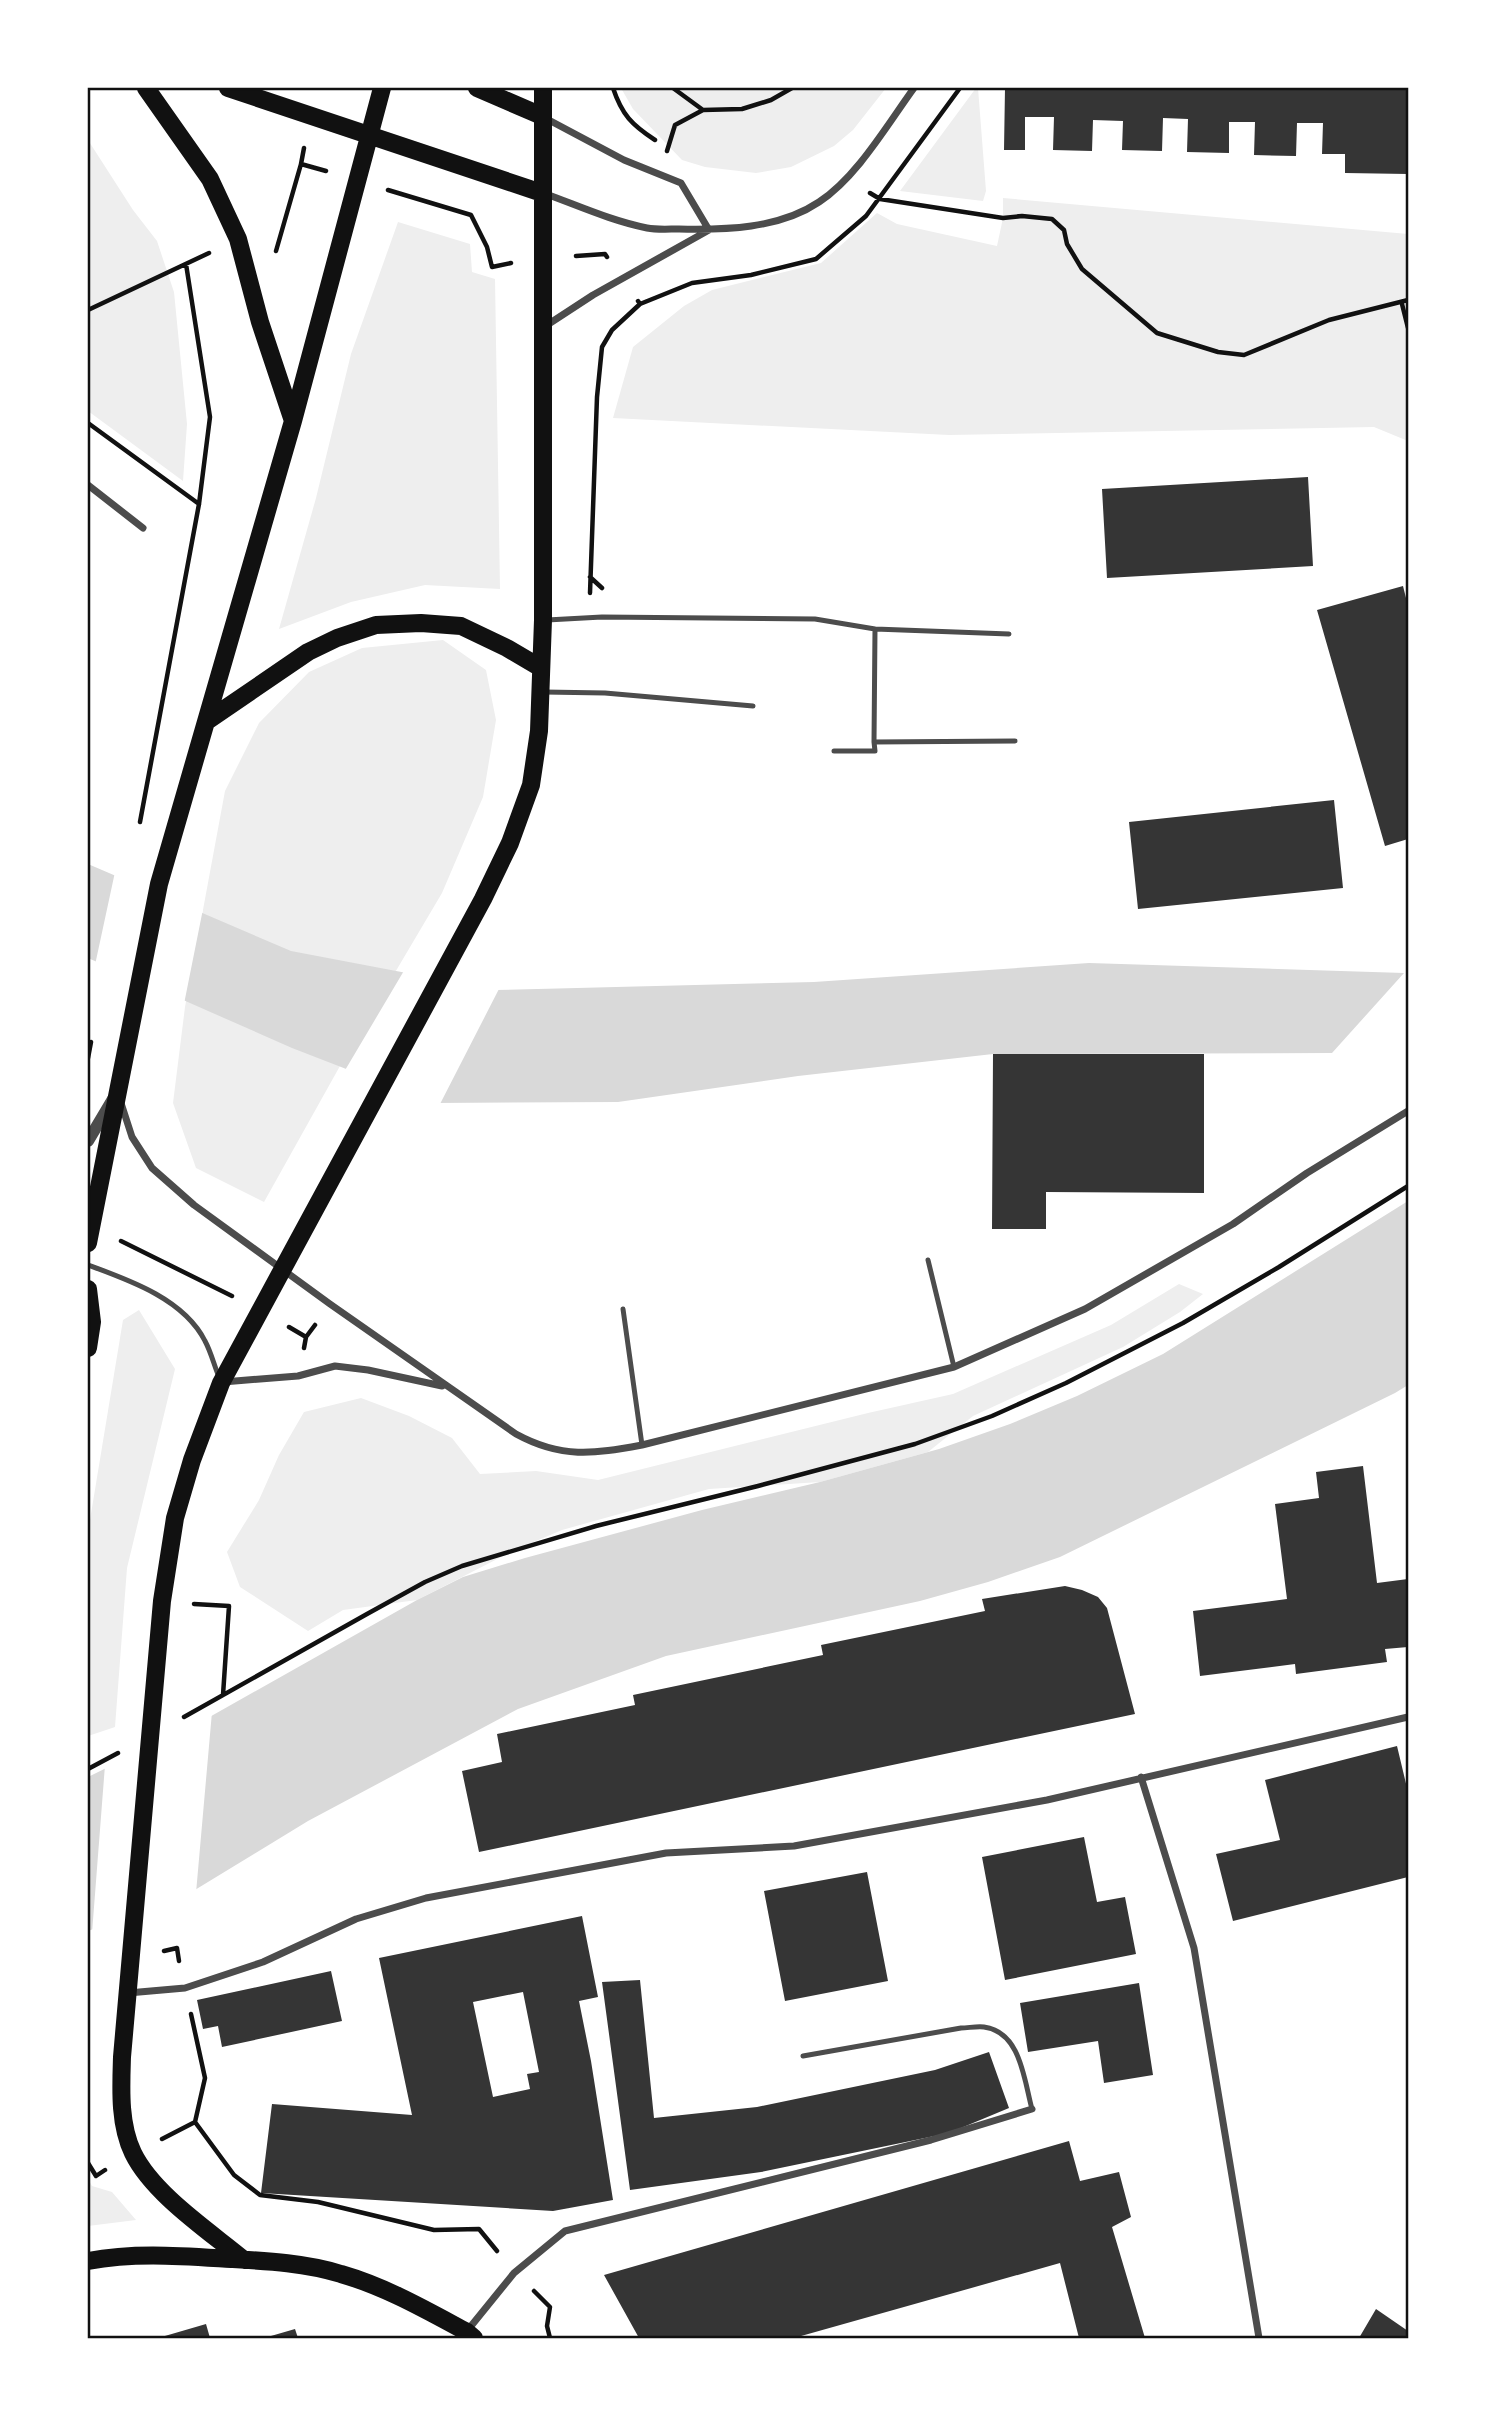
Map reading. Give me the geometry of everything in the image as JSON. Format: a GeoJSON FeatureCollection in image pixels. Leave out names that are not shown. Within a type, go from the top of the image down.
{"type":"FeatureCollection","features":[{"type":"Feature","properties":{"kind":"main road"},"geometry":{"type":"LineString","coordinates":[[146,88],[211,179],[238,239],[260,322],[293,421]]}},
{"type":"Feature","properties":{"kind":"main road"},"geometry":{"type":"LineString","coordinates":[[228,88],[542,193]]}},
{"type":"Feature","properties":{"kind":"main road"},"geometry":{"type":"LineString","coordinates":[[89,1234],[159,884],[293,421],[382,88]]}},
{"type":"Feature","properties":{"kind":"main road"},"geometry":{"type":"LineString","coordinates":[[477,88],[542,117]]}},
{"type":"Feature","properties":{"kind":"main road"},"geometry":{"type":"LineString","coordinates":[[244,2260],[168,2199],[133,2153],[124,2126],[121,2093],[127,1993],[162,1601],[175,1518],[192,1460],[221,1383],[445,970],[505,854],[527,796],[539,731],[544,620],[543,88]]}},
{"type":"Feature","properties":{"kind":"main road"},"geometry":{"type":"LineString","coordinates":[[206,721],[308,652],[337,638],[376,625],[421,623],[461,626],[495,641],[541,668]]}},
{"type":"Feature","properties":{"kind":"main road"},"geometry":{"type":"LineString","coordinates":[[88,1289],[92,1322],[88,1348]]}},
{"type":"Feature","properties":{"kind":"main road"},"geometry":{"type":"LineString","coordinates":[[88,2261],[116,2256],[165,2255],[293,2264],[341,2274],[412,2302],[469,2336]]}},
{"type":"Feature","properties":{"kind":"street"},"geometry":{"type":"LineString","coordinates":[[542,193],[611,218],[650,228],[709,230],[760,225],[794,215],[819,202],[847,177],[914,88]]}},
{"type":"Feature","properties":{"kind":"street"},"geometry":{"type":"LineString","coordinates":[[542,117],[624,160],[681,183],[709,230]]}},
{"type":"Feature","properties":{"kind":"street"},"geometry":{"type":"LineString","coordinates":[[543,328],[593,295],[709,230]]}},
{"type":"Feature","properties":{"kind":"street"},"geometry":{"type":"LineString","coordinates":[[88,485],[143,528]]}},
{"type":"Feature","properties":{"kind":"street"},"geometry":{"type":"LineString","coordinates":[[88,1141],[118,1092]]}},
{"type":"Feature","properties":{"kind":"street"},"geometry":{"type":"LineString","coordinates":[[118,1092],[132,1137],[152,1168],[194,1205],[446,1387],[516,1434],[534,1444],[575,1454],[642,1445],[954,1367],[1085,1309],[1233,1224],[1307,1173],[1409,1111]]}},
{"type":"Feature","properties":{"kind":"street"},"geometry":{"type":"LineString","coordinates":[[221,1383],[298,1376],[335,1366],[368,1370],[446,1387]]}},
{"type":"Feature","properties":{"kind":"street"},"geometry":{"type":"LineString","coordinates":[[127,1993],[185,1988],[263,1962],[356,1919],[426,1898],[666,1853],[794,1846],[1047,1800],[1409,1717]]}},
{"type":"Feature","properties":{"kind":"street"},"geometry":{"type":"LineString","coordinates":[[1141,1777],[1194,1948],[1259,2339]]}},
{"type":"Feature","properties":{"kind":"street"},"geometry":{"type":"LineString","coordinates":[[469,2336],[514,2273],[565,2231],[931,2140],[1032,2109]]}},
{"type":"Feature","properties":{"kind":"lane"},"geometry":{"type":"LineString","coordinates":[[544,620],[590,617],[815,618],[875,629],[1009,634]]}},
{"type":"Feature","properties":{"kind":"lane"},"geometry":{"type":"LineString","coordinates":[[834,751],[875,751],[875,629]]}},
{"type":"Feature","properties":{"kind":"lane"},"geometry":{"type":"LineString","coordinates":[[541,692],[605,693],[752,706]]}},
{"type":"Feature","properties":{"kind":"lane"},"geometry":{"type":"LineString","coordinates":[[874,742],[1015,741]]}},
{"type":"Feature","properties":{"kind":"lane"},"geometry":{"type":"LineString","coordinates":[[928,1260],[954,1367]]}},
{"type":"Feature","properties":{"kind":"lane"},"geometry":{"type":"LineString","coordinates":[[88,1265],[132,1281],[182,1311],[205,1339],[221,1383]]}},
{"type":"Feature","properties":{"kind":"lane"},"geometry":{"type":"LineString","coordinates":[[623,1309],[642,1445]]}},
{"type":"Feature","properties":{"kind":"lane"},"geometry":{"type":"LineString","coordinates":[[803,2056],[961,2028],[984,2027],[1000,2033],[1014,2045],[1032,2109]]}},
{"type":"Feature","properties":{"kind":"path"},"geometry":{"type":"LineString","coordinates":[[613,88],[620,109],[632,123],[668,147]]}},
{"type":"Feature","properties":{"kind":"path"},"geometry":{"type":"LineString","coordinates":[[673,88],[703,110],[742,109],[771,100],[792,88]]}},
{"type":"Feature","properties":{"kind":"path"},"geometry":{"type":"LineString","coordinates":[[847,177],[880,200],[1003,218],[1022,216],[1052,219],[1064,230],[1067,244],[1082,269],[1157,333],[1218,352],[1244,355],[1329,320],[1402,304],[1409,300]]}},
{"type":"Feature","properties":{"kind":"path"},"geometry":{"type":"LineString","coordinates":[[88,310],[186,264],[210,417],[199,504],[139,825]]}},
{"type":"Feature","properties":{"kind":"path"},"geometry":{"type":"LineString","coordinates":[[590,617],[597,397],[602,347],[611,330],[640,304]]}},
{"type":"Feature","properties":{"kind":"path"},"geometry":{"type":"LineString","coordinates":[[1402,304],[1409,328]]}},
{"type":"Feature","properties":{"kind":"path"},"geometry":{"type":"LineString","coordinates":[[88,423],[199,504]]}},
{"type":"Feature","properties":{"kind":"path"},"geometry":{"type":"LineString","coordinates":[[178,1720],[390,1601],[462,1566],[596,1526],[915,1444],[992,1416],[1066,1383],[1183,1324],[1409,1186]]}},
{"type":"Feature","properties":{"kind":"path"},"geometry":{"type":"LineString","coordinates":[[89,1234],[261,1311],[306,1337]]}},
{"type":"Feature","properties":{"kind":"path"},"geometry":{"type":"LineString","coordinates":[[162,1601],[229,1606],[223,1696]]}},
{"type":"Feature","properties":{"kind":"path"},"geometry":{"type":"LineString","coordinates":[[88,1769],[121,1751]]}},
{"type":"Feature","properties":{"kind":"path"},"geometry":{"type":"LineString","coordinates":[[177,1948],[205,2078],[195,2122],[234,2175],[260,2195],[318,2202],[434,2230],[479,2229],[514,2273],[551,2307],[547,2326],[550,2339]]}},
{"type":"Feature","properties":{"kind":"shaded area"},"geometry":{"type":"Polygon","coordinates":[[[621,88],[886,88],[853,130],[834,146],[791,167],[756,173],[705,167],[682,160],[633,109],[621,88]]]}},
{"type":"Feature","properties":{"kind":"shaded area"},"geometry":{"type":"Polygon","coordinates":[[[976,88],[986,191],[983,201],[900,191],[976,88]]]}},
{"type":"Feature","properties":{"kind":"shaded area"},"geometry":{"type":"Polygon","coordinates":[[[88,140],[133,210],[157,241],[174,292],[187,424],[183,481],[88,411],[88,140]]]}},
{"type":"Feature","properties":{"kind":"shaded area"},"geometry":{"type":"Polygon","coordinates":[[[1003,198],[1408,234],[1408,441],[1374,427],[949,435],[613,418],[633,347],[684,306],[712,290],[821,263],[877,213],[897,224],[997,246],[1003,218],[1003,198]]]}},
{"type":"Feature","properties":{"kind":"shaded area"},"geometry":{"type":"Polygon","coordinates":[[[398,222],[470,244],[472,272],[495,279],[500,589],[425,585],[351,602],[279,629],[316,498],[351,354],[398,222]]]}},
{"type":"Feature","properties":{"kind":"shaded area"},"geometry":{"type":"Polygon","coordinates":[[[443,640],[486,670],[496,720],[483,797],[442,893],[345,1057],[264,1202],[196,1168],[173,1103],[185,1007],[225,791],[259,723],[309,672],[362,648],[443,640]]]}},
{"type":"Feature","properties":{"kind":"shaded area"},"geometry":{"type":"Polygon","coordinates":[[[88,864],[291,951],[496,990],[814,982],[1089,963],[1404,973],[1332,1053],[993,1054],[798,1076],[618,1102],[434,1103],[292,1048],[88,958],[88,864]]]}},
{"type":"Feature","properties":{"kind":"shaded area"},"geometry":{"type":"Polygon","coordinates":[[[1408,1201],[1408,1385],[1395,1393],[1060,1557],[988,1582],[920,1601],[666,1656],[518,1709],[308,1821],[185,1896],[88,1931],[88,1777],[206,1719],[417,1600],[463,1577],[702,1510],[820,1482],[939,1449],[1010,1424],[1077,1396],[1163,1354],[1408,1201]]]}},
{"type":"Feature","properties":{"kind":"shaded area"},"geometry":{"type":"Polygon","coordinates":[[[1179,1284],[1203,1294],[1180,1312],[1123,1347],[973,1416],[928,1452],[820,1482],[709,1489],[562,1530],[517,1549],[417,1600],[343,1610],[308,1631],[240,1587],[227,1552],[259,1500],[279,1455],[304,1412],[361,1398],[409,1416],[452,1438],[480,1474],[536,1471],[598,1480],[953,1394],[1111,1325],[1179,1284]]]}},
{"type":"Feature","properties":{"kind":"shaded area"},"geometry":{"type":"Polygon","coordinates":[[[139,1310],[175,1369],[127,1568],[115,1727],[88,1736],[88,1532],[123,1320],[139,1310]]]}},
{"type":"Feature","properties":{"kind":"shaded area"},"geometry":{"type":"Polygon","coordinates":[[[88,2179],[92,2186],[112,2192],[136,2220],[88,2226],[88,2179]]]}},
{"type":"Feature","properties":{"kind":"pier"},"geometry":{"type":"Polygon","coordinates":[[[115,872],[203,909],[184,1004],[95,965],[115,872]]]}},
{"type":"Feature","properties":{"kind":"pier"},"geometry":{"type":"Polygon","coordinates":[[[405,969],[500,987],[439,1106],[432,1106],[344,1072],[405,969]]]}},
{"type":"Feature","properties":{"kind":"pier"},"geometry":{"type":"Polygon","coordinates":[[[212,1712],[196,1893],[186,1900],[92,1933],[105,1765],[212,1712]]]}},
{"type":"Feature","properties":{"kind":"building"},"geometry":{"type":"Polygon","coordinates":[[[1005,88],[1408,88],[1408,174],[1345,173],[1345,154],[1322,154],[1323,123],[1297,123],[1296,156],[1254,155],[1255,122],[1229,122],[1229,153],[1187,152],[1188,119],[1163,118],[1162,151],[1122,150],[1123,121],[1093,120],[1092,151],[1053,150],[1054,117],[1025,117],[1025,150],[1004,150],[1005,88]]]}},
{"type":"Feature","properties":{"kind":"building"},"geometry":{"type":"Polygon","coordinates":[[[1308,477],[1313,566],[1107,578],[1102,489],[1308,477]]]}},
{"type":"Feature","properties":{"kind":"building"},"geometry":{"type":"Polygon","coordinates":[[[1403,586],[1408,606],[1408,839],[1385,846],[1317,610],[1403,586]]]}},
{"type":"Feature","properties":{"kind":"building"},"geometry":{"type":"Polygon","coordinates":[[[1334,800],[1343,888],[1138,909],[1129,822],[1334,800]]]}},
{"type":"Feature","properties":{"kind":"building"},"geometry":{"type":"Polygon","coordinates":[[[993,1054],[1204,1054],[1204,1193],[1046,1192],[1046,1229],[992,1229],[993,1054]]]}},
{"type":"Feature","properties":{"kind":"building"},"geometry":{"type":"Polygon","coordinates":[[[1363,1466],[1377,1583],[1408,1579],[1408,1647],[1385,1649],[1387,1662],[1296,1674],[1295,1664],[1200,1676],[1193,1611],[1287,1599],[1275,1504],[1319,1498],[1316,1472],[1363,1466]]]}},
{"type":"Feature","properties":{"kind":"building"},"geometry":{"type":"Polygon","coordinates":[[[1065,1586],[1098,1597],[1107,1608],[1135,1714],[479,1852],[462,1771],[502,1762],[497,1734],[635,1705],[633,1695],[823,1655],[821,1645],[985,1611],[982,1599],[1065,1586]]]}},
{"type":"Feature","properties":{"kind":"building"},"geometry":{"type":"Polygon","coordinates":[[[1397,1746],[1408,1792],[1408,1877],[1233,1921],[1216,1854],[1280,1840],[1265,1780],[1397,1746]]]}},
{"type":"Feature","properties":{"kind":"building"},"geometry":{"type":"Polygon","coordinates":[[[1084,1837],[1097,1902],[1125,1897],[1136,1954],[1005,1980],[982,1857],[1084,1837]]]}},
{"type":"Feature","properties":{"kind":"building"},"geometry":{"type":"Polygon","coordinates":[[[867,1872],[888,1981],[785,2001],[764,1891],[867,1872]]]}},
{"type":"Feature","properties":{"kind":"building"},"geometry":{"type":"Polygon","coordinates":[[[582,1916],[598,1997],[579,2001],[613,2200],[553,2211],[261,2193],[272,2104],[412,2115],[379,1958],[582,1916]],[[523,1992],[473,2002],[493,2097],[530,2089],[527,2074],[539,2072],[523,1992]]]}},
{"type":"Feature","properties":{"kind":"building"},"geometry":{"type":"Polygon","coordinates":[[[331,1971],[342,2021],[222,2047],[218,2026],[203,2029],[197,2000],[331,1971]]]}},
{"type":"Feature","properties":{"kind":"building"},"geometry":{"type":"Polygon","coordinates":[[[640,1980],[654,2118],[757,2107],[935,2070],[989,2052],[1009,2108],[949,2133],[761,2172],[630,2190],[602,1982],[640,1980]]]}},
{"type":"Feature","properties":{"kind":"building"},"geometry":{"type":"Polygon","coordinates":[[[1139,1983],[1153,2075],[1104,2083],[1098,2041],[1028,2052],[1020,2003],[1139,1983]]]}},
{"type":"Feature","properties":{"kind":"building"},"geometry":{"type":"Polygon","coordinates":[[[1069,2141],[1080,2181],[1119,2172],[1131,2217],[1112,2227],[1145,2338],[1079,2338],[1060,2263],[794,2338],[639,2338],[604,2275],[1069,2141]]]}},
{"type":"Feature","properties":{"kind":"building"},"geometry":{"type":"Polygon","coordinates":[[[1376,2309],[1408,2331],[1408,2338],[1359,2338],[1376,2309]]]}},
{"type":"Feature","properties":{"kind":"building"},"geometry":{"type":"Polygon","coordinates":[[[206,2324],[210,2338],[158,2338],[206,2324]]]}},
{"type":"Feature","properties":{"kind":"building"},"geometry":{"type":"Polygon","coordinates":[[[295,2329],[298,2338],[264,2338],[295,2329]]]}}]}
